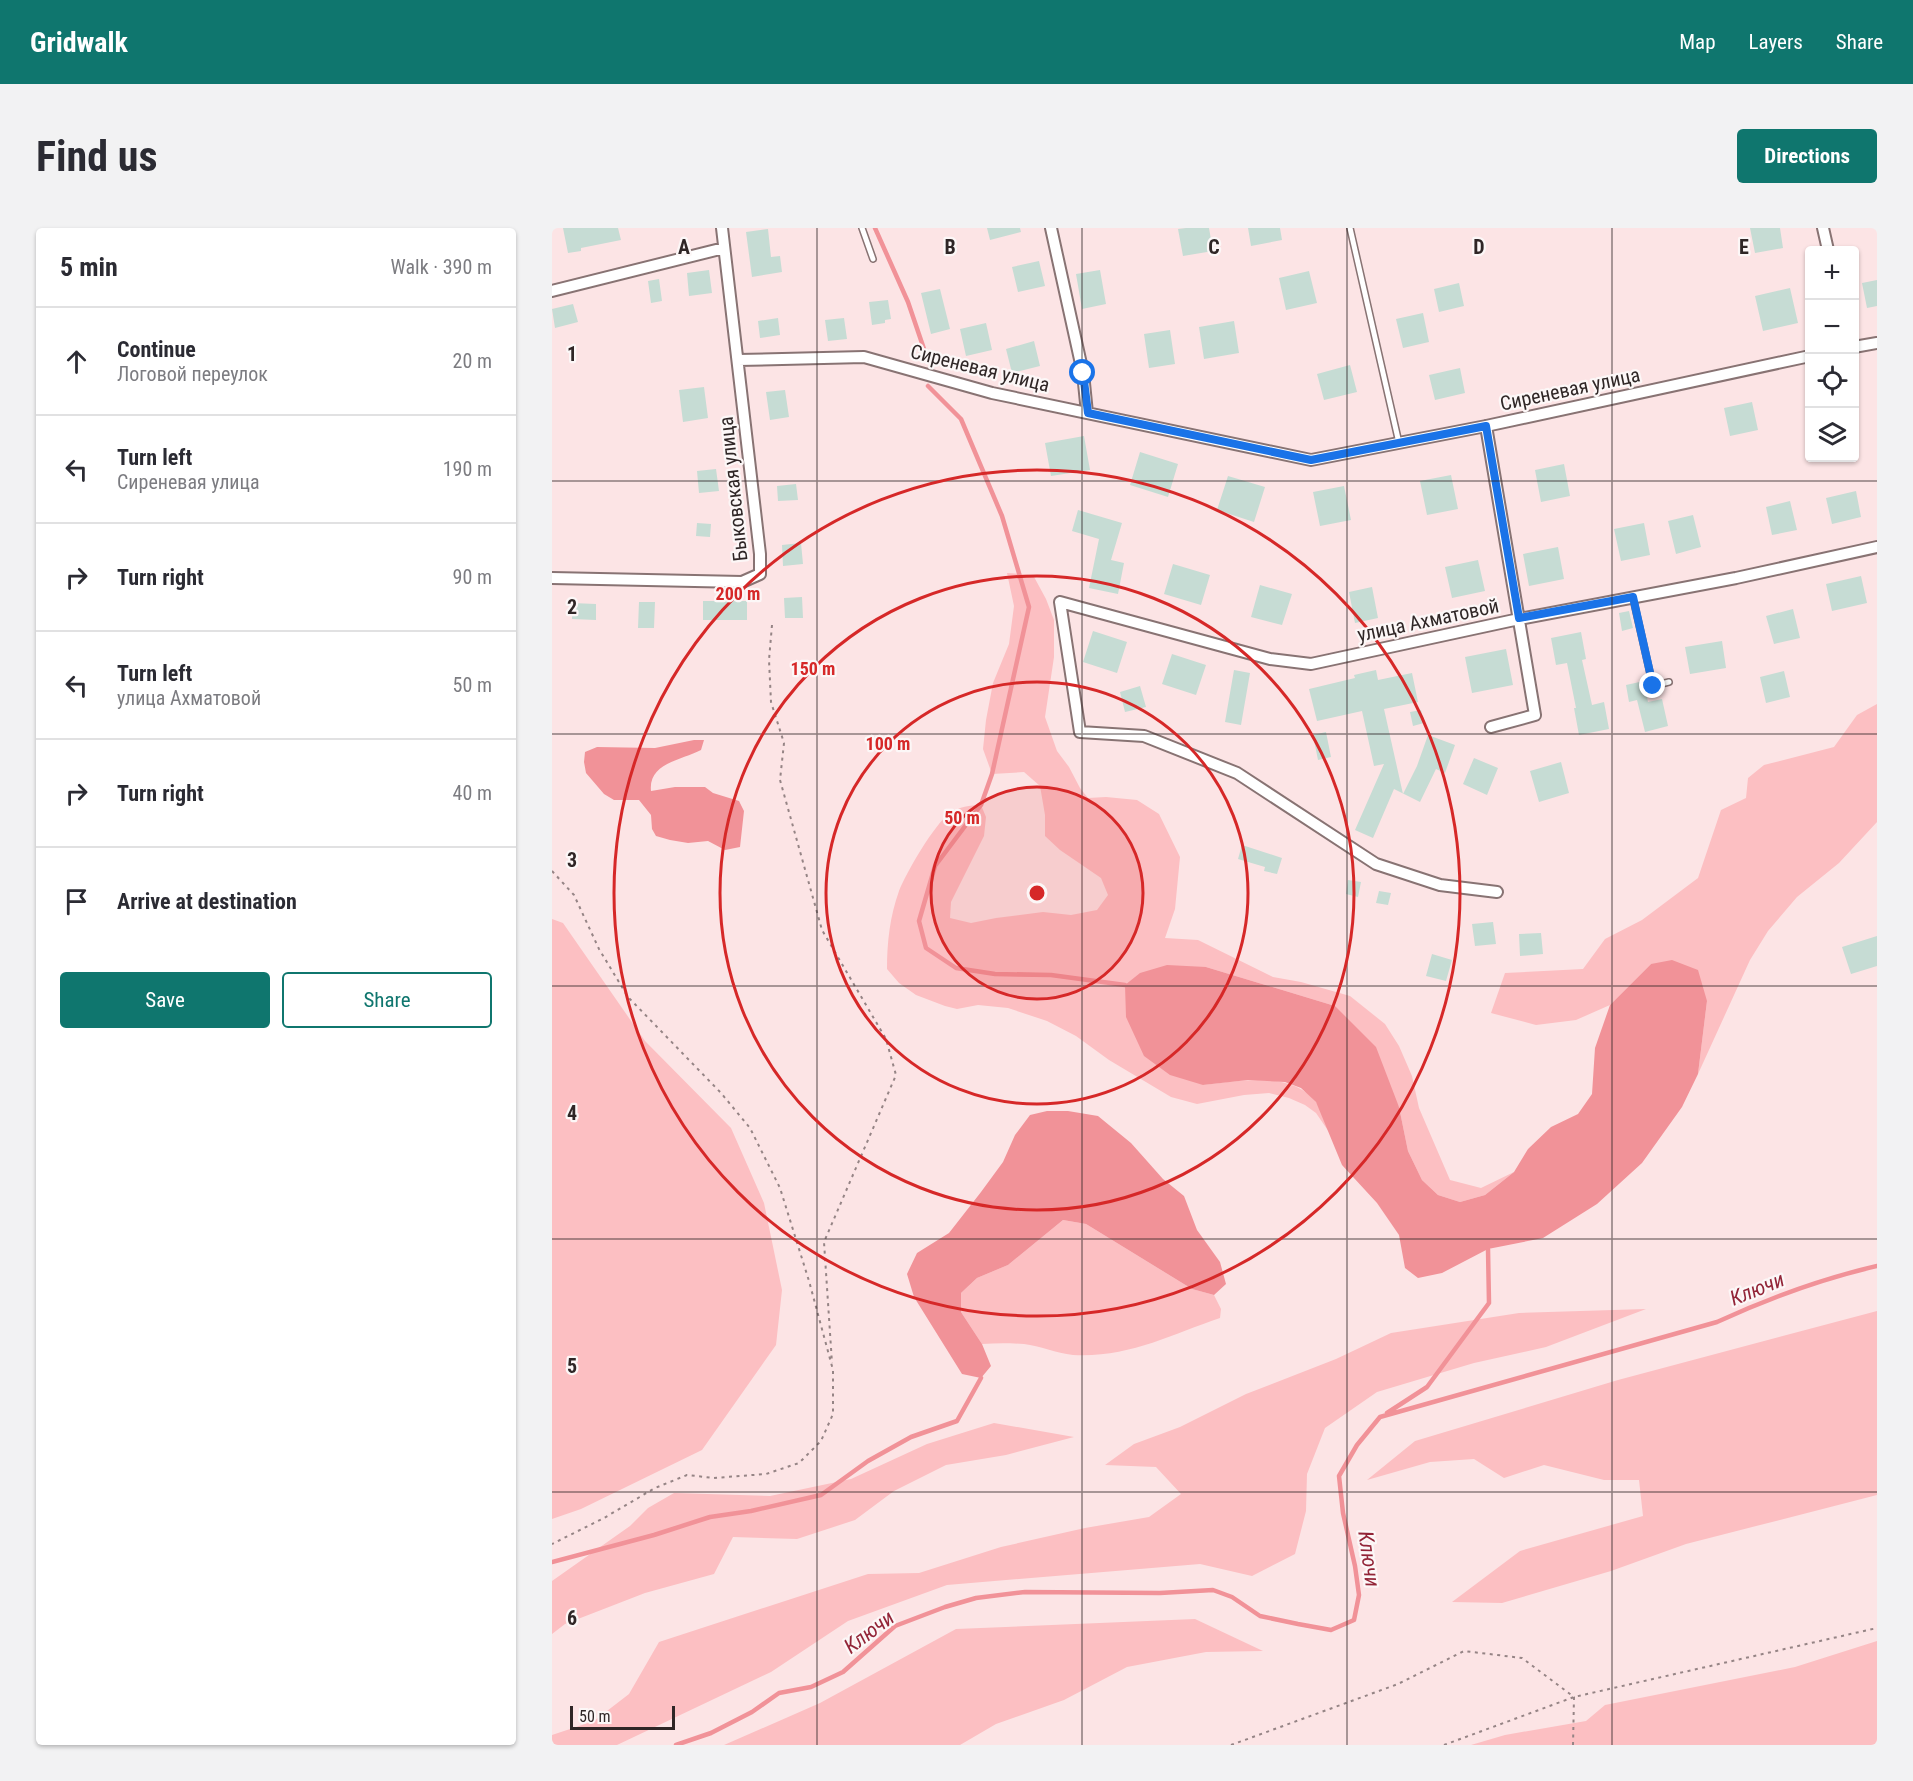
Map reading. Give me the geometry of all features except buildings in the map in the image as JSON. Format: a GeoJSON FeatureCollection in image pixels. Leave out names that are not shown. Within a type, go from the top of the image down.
{"type":"FeatureCollection","features":[{"type":"Feature","properties":{"kind":"street","name":"Быковская улица"},"geometry":{"type":"LineString","coordinates":[[552,579],[742,582],[760,574],[760,554],[722,228]]}},
{"type":"Feature","properties":{"kind":"street"},"geometry":{"type":"LineString","coordinates":[[1051,228],[1083,373],[1088,413]]}},
{"type":"Feature","properties":{"kind":"street"},"geometry":{"type":"LineString","coordinates":[[1823,228],[1827,246]]}},
{"type":"Feature","properties":{"kind":"street"},"geometry":{"type":"LineString","coordinates":[[552,291],[724,248]]}},
{"type":"Feature","properties":{"kind":"street"},"geometry":{"type":"LineString","coordinates":[[1859,346],[1877,343]]}},
{"type":"Feature","properties":{"kind":"street","name":"Сиреневая улица"},"geometry":{"type":"LineString","coordinates":[[738,360],[864,357],[992,393],[1311,460],[1486,426],[1805,357]]}},
{"type":"Feature","properties":{"kind":"street"},"geometry":{"type":"LineString","coordinates":[[1486,426],[1535,715],[1491,727]]}},
{"type":"Feature","properties":{"kind":"street","name":"улица Ахматовой"},"geometry":{"type":"LineString","coordinates":[[1497,892],[1440,885],[1376,864],[1237,773],[1144,736],[1080,732],[1060,602],[1270,659],[1311,664],[1519,618],[1736,578],[1877,547]]}},
{"type":"Feature","properties":{"kind":"lane"},"geometry":{"type":"LineString","coordinates":[[862,228],[873,259]]}},
{"type":"Feature","properties":{"kind":"lane"},"geometry":{"type":"LineString","coordinates":[[1350,228],[1398,443]]}},
{"type":"Feature","properties":{"kind":"lane"},"geometry":{"type":"LineString","coordinates":[[1633,597],[1653,686],[1669,682]]}},
{"type":"Feature","properties":{"kind":"path"},"geometry":{"type":"LineString","coordinates":[[552,1544],[604,1518],[655,1488],[687,1475],[714,1479],[766,1474],[799,1463],[821,1441],[833,1414],[833,1370],[824,1242],[896,1075],[886,1039],[822,930],[780,780],[784,743],[771,702],[772,625]]}},
{"type":"Feature","properties":{"kind":"path"},"geometry":{"type":"LineString","coordinates":[[552,871],[574,895],[599,949],[628,997],[721,1093],[750,1128],[780,1188],[809,1281],[833,1370]]}},
{"type":"Feature","properties":{"kind":"path"},"geometry":{"type":"LineString","coordinates":[[1444,1745],[1574,1697],[1877,1628]]}},
{"type":"Feature","properties":{"kind":"path"},"geometry":{"type":"LineString","coordinates":[[1231,1745],[1398,1684],[1464,1651],[1522,1658],[1574,1697]]}},
{"type":"Feature","properties":{"kind":"path"},"geometry":{"type":"LineString","coordinates":[[1573,1745],[1574,1697]]}},
{"type":"Feature","properties":{"kind":"shaded area"},"geometry":{"type":"Polygon","coordinates":[[[1007,573],[1033,575],[1054,620],[1054,657],[1045,717],[1057,751],[1088,798],[1137,800],[1159,814],[1180,857],[1175,909],[1165,938],[1198,940],[1273,977],[1301,982],[1350,996],[1385,1024],[1399,1046],[1412,1076],[1419,1108],[1450,1180],[1481,1188],[1514,1172],[1485,1195],[1460,1202],[1438,1195],[1422,1180],[1408,1151],[1399,1107],[1335,1006],[1206,967],[1203,1085],[1263,1080],[1293,1085],[1306,1092],[1316,1102],[1329,1132],[1316,1113],[1305,1105],[1269,1093],[1197,1104],[1171,1097],[1109,1060],[1076,1036],[1047,1021],[1008,1008],[978,1005],[957,1009],[945,1006],[916,995],[899,983],[887,969],[888,939],[899,891],[914,861],[937,827],[950,813],[961,808],[981,805],[986,817],[984,836],[951,902],[950,918],[971,923],[1043,912],[1071,915],[1097,910],[1108,895],[1101,878],[1060,850],[1045,836],[1045,815],[1040,786],[1024,772],[992,774],[983,749],[993,683],[1009,644],[1014,606],[1007,573]]]}},
{"type":"Feature","properties":{"kind":"shaded area"},"geometry":{"type":"Polygon","coordinates":[[[1877,704],[1877,822],[1839,863],[1797,897],[1768,931],[1750,960],[1698,1074],[1707,1001],[1651,964],[1610,1005],[1576,1020],[1536,1025],[1491,1013],[1505,973],[1583,969],[1605,939],[1642,920],[1698,878],[1721,810],[1746,798],[1748,778],[1764,765],[1834,747],[1857,715],[1877,704]]]}},
{"type":"Feature","properties":{"kind":"shaded area"},"geometry":{"type":"Polygon","coordinates":[[[704,740],[701,750],[660,768],[655,774],[651,791],[675,787],[705,787],[713,793],[739,801],[744,811],[740,847],[725,850],[708,841],[688,843],[656,836],[652,829],[651,815],[639,800],[614,800],[604,794],[586,773],[585,752],[597,747],[655,748],[704,740]]]}},
{"type":"Feature","properties":{"kind":"shaded area"},"geometry":{"type":"Polygon","coordinates":[[[552,919],[563,923],[645,1041],[731,1128],[764,1203],[782,1290],[776,1345],[702,1450],[581,1509],[552,1519],[552,919]]]}},
{"type":"Feature","properties":{"kind":"shaded area"},"geometry":{"type":"Polygon","coordinates":[[[1672,960],[1698,970],[1707,1001],[1698,1074],[1682,1107],[1642,1163],[1597,1204],[1543,1238],[1488,1249],[1442,1273],[1418,1278],[1405,1268],[1399,1235],[1377,1203],[1342,1165],[1316,1102],[1301,1088],[1285,1082],[1248,1080],[1203,1085],[1170,1075],[1144,1056],[1126,1017],[1125,985],[1140,973],[1167,965],[1206,967],[1335,1006],[1376,1047],[1399,1107],[1408,1151],[1422,1180],[1438,1195],[1460,1202],[1485,1195],[1514,1172],[1528,1149],[1551,1127],[1578,1114],[1592,1094],[1595,1048],[1610,1005],[1651,964],[1672,960]]]}},
{"type":"Feature","properties":{"kind":"shaded area"},"geometry":{"type":"Polygon","coordinates":[[[1047,1111],[1068,1111],[1098,1116],[1131,1143],[1163,1179],[1184,1196],[1197,1230],[1220,1262],[1226,1284],[1214,1295],[1192,1289],[1086,1224],[1063,1220],[1008,1265],[977,1278],[961,1293],[961,1312],[982,1344],[991,1366],[981,1378],[962,1374],[914,1297],[907,1274],[917,1253],[949,1233],[981,1192],[1003,1162],[1015,1135],[1030,1115],[1047,1111]]]}},
{"type":"Feature","properties":{"kind":"shaded area"},"geometry":{"type":"Polygon","coordinates":[[[1063,1220],[1086,1224],[1192,1289],[1214,1295],[1221,1309],[1220,1318],[1148,1344],[1112,1353],[1073,1355],[1024,1344],[982,1344],[961,1312],[961,1293],[977,1278],[1008,1265],[1063,1220]]]}},
{"type":"Feature","properties":{"kind":"shaded area"},"geometry":{"type":"Polygon","coordinates":[[[1646,1309],[1546,1347],[1474,1363],[1377,1392],[1325,1428],[1307,1474],[1306,1511],[1295,1554],[1252,1576],[1200,1564],[947,1585],[848,1621],[771,1672],[617,1745],[552,1745],[552,1735],[594,1721],[629,1694],[659,1642],[868,1574],[919,1573],[1001,1547],[1085,1528],[1149,1517],[1181,1494],[1156,1467],[1105,1465],[1134,1444],[1180,1427],[1246,1394],[1336,1359],[1391,1333],[1519,1313],[1646,1309]]]}},
{"type":"Feature","properties":{"kind":"shaded area"},"geometry":{"type":"Polygon","coordinates":[[[1877,1311],[1877,1495],[1686,1544],[1611,1571],[1502,1603],[1452,1602],[1520,1551],[1643,1516],[1639,1480],[1604,1480],[1544,1465],[1504,1478],[1474,1459],[1430,1462],[1367,1480],[1415,1441],[1618,1380],[1877,1311]]]}},
{"type":"Feature","properties":{"kind":"shaded area"},"geometry":{"type":"Polygon","coordinates":[[[994,1423],[1074,1437],[1006,1455],[946,1465],[894,1491],[855,1520],[797,1539],[733,1537],[714,1574],[645,1593],[565,1624],[552,1634],[552,1581],[630,1526],[648,1508],[674,1493],[770,1496],[851,1479],[927,1444],[994,1423]]]}},
{"type":"Feature","properties":{"kind":"shaded area"},"geometry":{"type":"Polygon","coordinates":[[[1195,1619],[1263,1651],[1206,1652],[1127,1667],[1064,1700],[996,1724],[960,1745],[724,1745],[820,1703],[956,1629],[1195,1619]]]}},
{"type":"Feature","properties":{"kind":"shaded area"},"geometry":{"type":"Polygon","coordinates":[[[1877,1641],[1877,1745],[1471,1745],[1505,1735],[1586,1721],[1605,1705],[1795,1667],[1877,1641]]]}},
{"type":"Feature","properties":{"kind":"waterway"},"geometry":{"type":"LineString","coordinates":[[875,228],[908,302],[925,352]]}},
{"type":"Feature","properties":{"kind":"waterway"},"geometry":{"type":"LineString","coordinates":[[928,386],[961,419],[1002,516],[1029,607],[992,774],[981,805],[935,866],[919,921],[926,948],[956,968],[995,974],[1051,975],[1125,985]]}},
{"type":"Feature","properties":{"kind":"waterway"},"geometry":{"type":"LineString","coordinates":[[1387,1413],[1427,1387],[1489,1303],[1488,1249]]}},
{"type":"Feature","properties":{"kind":"waterway","name":"Ключи"},"geometry":{"type":"LineString","coordinates":[[676,1745],[711,1733],[752,1712],[779,1693],[811,1687],[843,1672],[895,1626],[976,1598],[1025,1592],[1160,1593],[1213,1590],[1232,1597],[1260,1616],[1331,1630],[1354,1620],[1359,1595],[1343,1513],[1339,1476],[1357,1445],[1380,1417],[1717,1322],[1795,1290],[1877,1266]]}},
{"type":"Feature","properties":{"kind":"waterway"},"geometry":{"type":"LineString","coordinates":[[552,1562],[654,1535],[710,1517],[751,1511],[821,1495],[868,1461],[911,1437],[957,1421],[981,1378]]}},
{"type":"Feature","properties":{"kind":"route"},"geometry":{"type":"LineString","coordinates":[[1083,373],[1088,413],[1311,460],[1486,426],[1519,618],[1633,597],[1653,686]]}}]}
